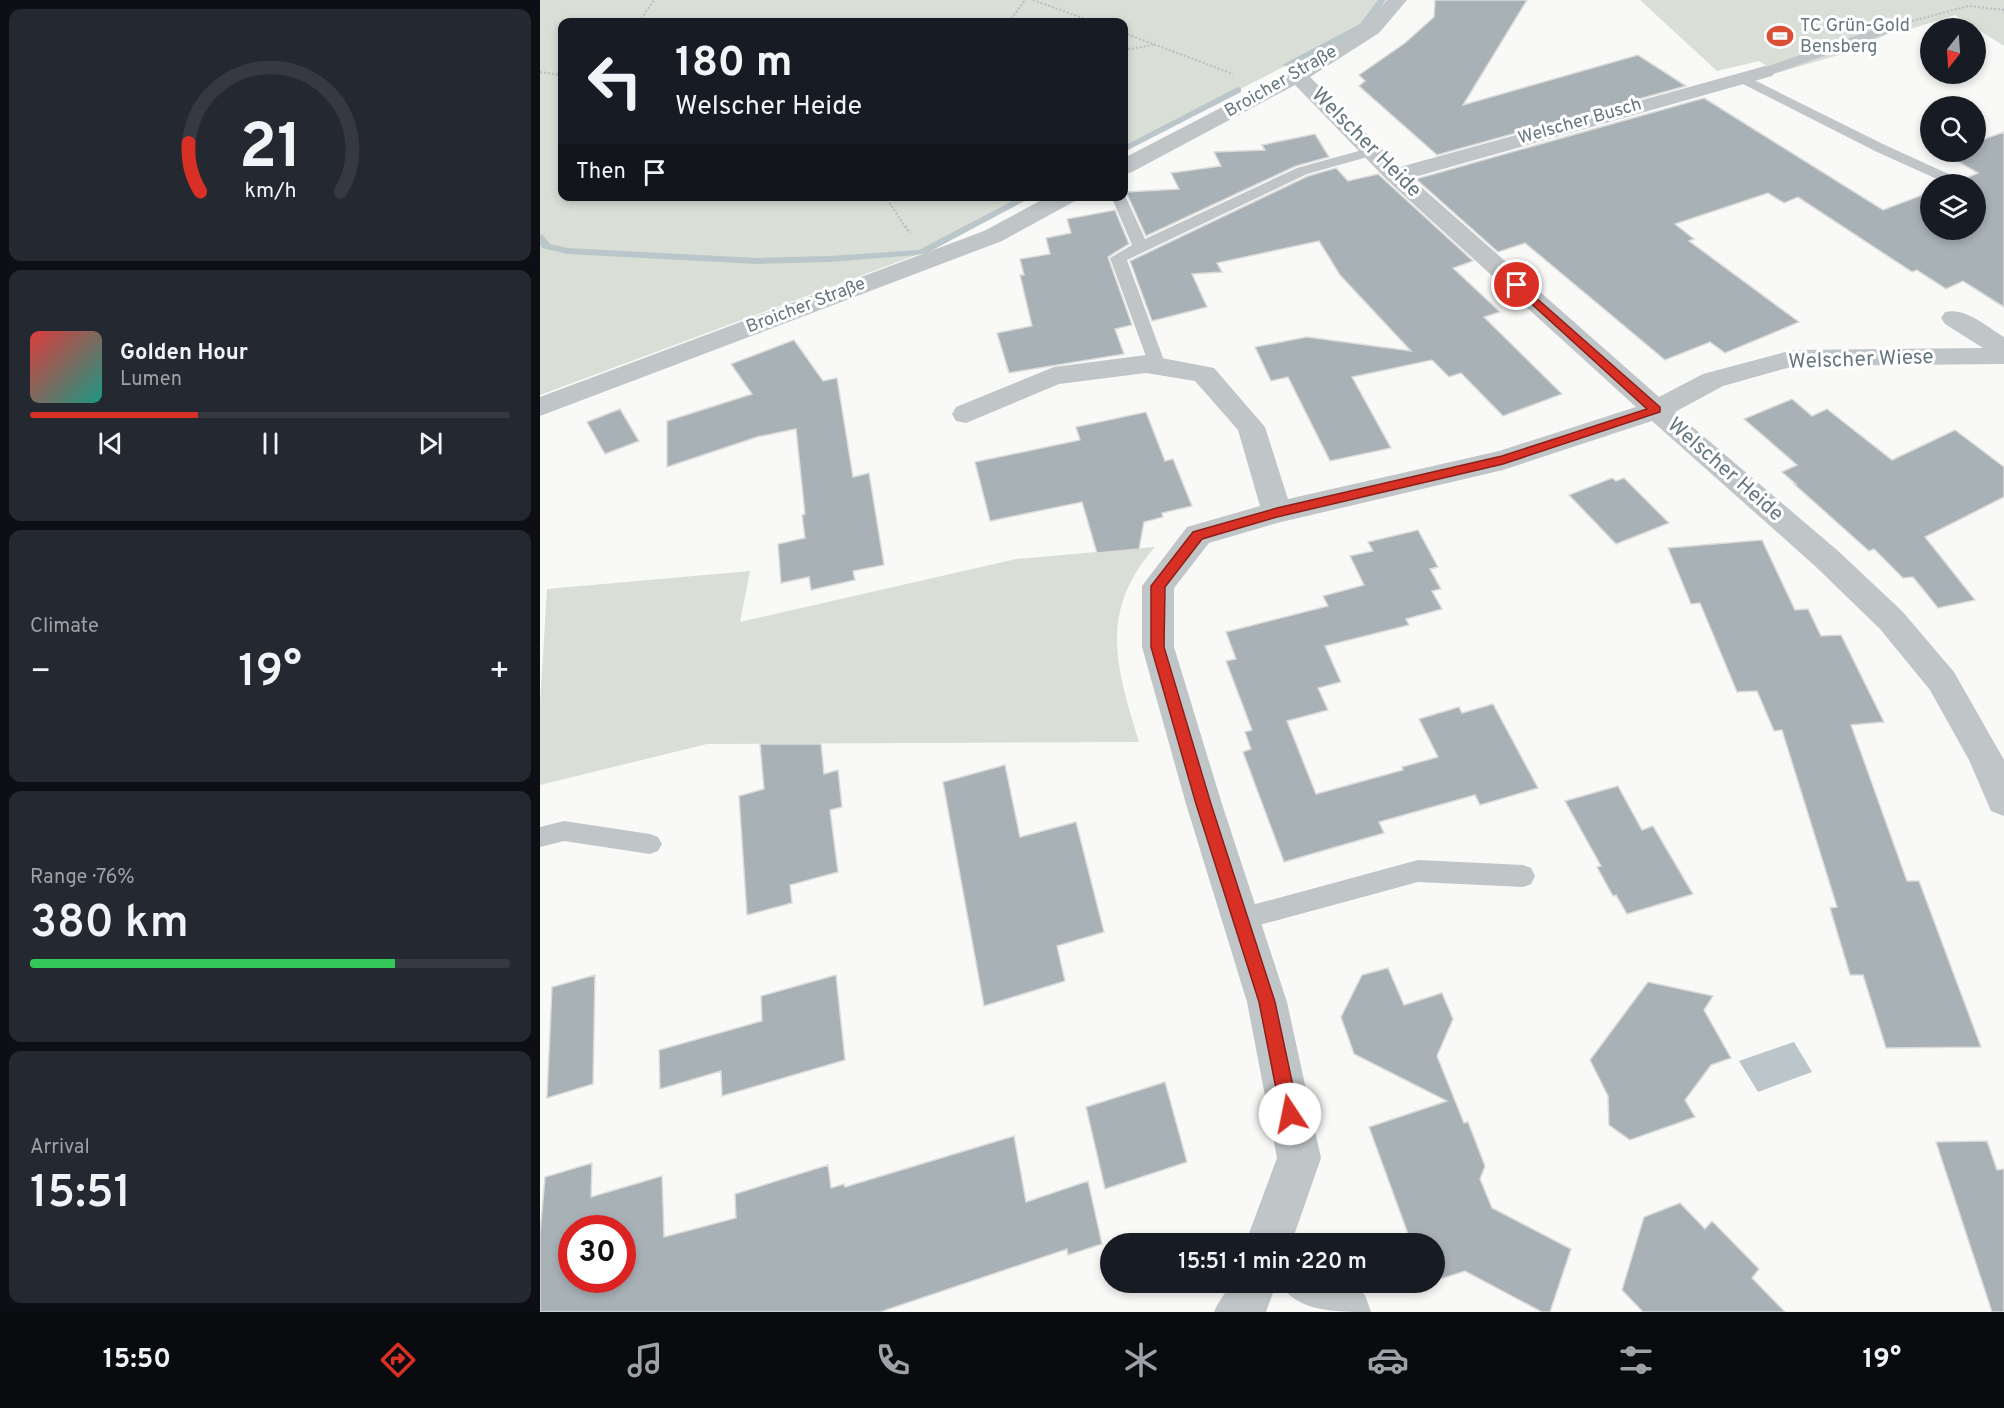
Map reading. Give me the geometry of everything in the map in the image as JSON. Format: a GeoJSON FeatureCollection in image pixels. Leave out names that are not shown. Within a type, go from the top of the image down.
{"type":"FeatureCollection","features":[{"type":"Feature","properties":{"kind":"street","name":"Broicher Straße"},"geometry":{"type":"LineString","coordinates":[[1128,165],[1297,76],[1372,29],[1397,0]]}},
{"type":"Feature","properties":{"kind":"street","name":"Welscher Busch"},"geometry":{"type":"LineString","coordinates":[[1395,175],[1765,72]]}},
{"type":"Feature","properties":{"kind":"street","name":"Welscher Heide"},"geometry":{"type":"LineString","coordinates":[[1297,76],[1395,175],[1656,410],[1827,558],[1891,620],[1942,681],[1984,755],[2004,800]]}},
{"type":"Feature","properties":{"kind":"street","name":"Broicher Straße"},"geometry":{"type":"LineString","coordinates":[[540,407],[993,236],[1058,201]]}},
{"type":"Feature","properties":{"kind":"street"},"geometry":{"type":"LineString","coordinates":[[1954,318],[2004,349]]}},
{"type":"Feature","properties":{"kind":"street","name":"Welscher Wiese"},"geometry":{"type":"LineString","coordinates":[[1272,1233],[1299,1158],[1267,1002],[1158,647],[1158,586],[1198,535],[1277,513],[1503,460],[1656,410],[1713,380],[1793,358],[2004,356]]}},
{"type":"Feature","properties":{"kind":"street"},"geometry":{"type":"LineString","coordinates":[[966,414],[1054,376],[1146,364],[1204,374],[1251,427],[1277,513]]}},
{"type":"Feature","properties":{"kind":"street"},"geometry":{"type":"LineString","coordinates":[[1237,1312],[1245,1307],[1250,1293]]}},
{"type":"Feature","properties":{"kind":"street"},"geometry":{"type":"LineString","coordinates":[[1319,1293],[1348,1312]]}},
{"type":"Feature","properties":{"kind":"lane"},"geometry":{"type":"LineString","coordinates":[[1765,72],[1887,29]]}},
{"type":"Feature","properties":{"kind":"lane"},"geometry":{"type":"LineString","coordinates":[[1742,78],[1882,149],[1937,174]]}},
{"type":"Feature","properties":{"kind":"lane"},"geometry":{"type":"LineString","coordinates":[[1157,366],[1118,258],[1302,171],[1373,151]]}},
{"type":"Feature","properties":{"kind":"lane"},"geometry":{"type":"LineString","coordinates":[[1120,201],[1141,247]]}},
{"type":"Feature","properties":{"kind":"lane"},"geometry":{"type":"LineString","coordinates":[[540,837],[564,831],[650,844]]}},
{"type":"Feature","properties":{"kind":"lane"},"geometry":{"type":"LineString","coordinates":[[1240,919],[1418,871],[1523,876]]}},
{"type":"Feature","properties":{"kind":"path"},"geometry":{"type":"LineString","coordinates":[[642,18],[654,0]]}},
{"type":"Feature","properties":{"kind":"path"},"geometry":{"type":"LineString","coordinates":[[1012,18],[1025,0]]}},
{"type":"Feature","properties":{"kind":"path"},"geometry":{"type":"LineString","coordinates":[[1033,0],[1083,18]]}},
{"type":"Feature","properties":{"kind":"path"},"geometry":{"type":"LineString","coordinates":[[1887,29],[1956,6],[1981,5],[2004,10]]}},
{"type":"Feature","properties":{"kind":"path"},"geometry":{"type":"LineString","coordinates":[[1128,35],[1246,78],[1268,92]]}},
{"type":"Feature","properties":{"kind":"path"},"geometry":{"type":"LineString","coordinates":[[1128,49],[1154,45]]}},
{"type":"Feature","properties":{"kind":"path"},"geometry":{"type":"LineString","coordinates":[[540,72],[558,74]]}},
{"type":"Feature","properties":{"kind":"path"},"geometry":{"type":"LineString","coordinates":[[888,201],[928,260]]}},
{"type":"Feature","properties":{"kind":"shaded area"},"geometry":{"type":"Polygon","coordinates":[[[540,0],[1382,0],[1363,26],[1128,147],[1128,18],[558,18],[558,201],[1022,201],[914,256],[540,395],[540,0]]]}},
{"type":"Feature","properties":{"kind":"shaded area","name":"TC Grün-Gold Bensberg"},"geometry":{"type":"Polygon","coordinates":[[[1640,0],[2004,0],[2004,46],[1986,35],[1986,18],[1960,18],[1955,15],[1946,18],[1920,18],[1920,26],[1895,34],[1892,32],[1852,51],[1777,73],[1759,61],[1717,71],[1640,0]]]}},
{"type":"Feature","properties":{"kind":"shaded area"},"geometry":{"type":"Polygon","coordinates":[[[1155,547],[1137,571],[1125,594],[1119,617],[1117,641],[1124,689],[1139,742],[707,744],[540,785],[540,705],[547,589],[750,571],[740,622],[1016,559],[1155,547]]]}},
{"type":"Feature","properties":{"kind":"shaded area"},"geometry":{"type":"Polygon","coordinates":[[[1794,1042],[1812,1072],[1758,1092],[1739,1061],[1794,1042]]]}},
{"type":"Feature","properties":{"kind":"building"},"geometry":{"type":"Polygon","coordinates":[[[1435,0],[1527,0],[1463,105],[1638,55],[1686,86],[1437,155],[1359,86],[1365,81],[1359,75],[1405,43],[1434,17],[1435,0]]]}},
{"type":"Feature","properties":{"kind":"building"},"geometry":{"type":"Polygon","coordinates":[[[1704,98],[1883,210],[1920,196],[1920,240],[1986,240],[1986,174],[1976,174],[1978,173],[1959,162],[1986,162],[1986,138],[2004,132],[2004,307],[1963,281],[1946,289],[1917,270],[1912,272],[1798,197],[1784,203],[1768,193],[1675,224],[1694,239],[1689,241],[1799,322],[1725,353],[1710,342],[1665,360],[1525,243],[1498,252],[1416,179],[1704,98]]]}},
{"type":"Feature","properties":{"kind":"building"},"geometry":{"type":"Polygon","coordinates":[[[1315,134],[1329,157],[1296,166],[1146,236],[1128,192],[1179,189],[1171,173],[1221,166],[1214,152],[1265,150],[1262,145],[1315,134]]]}},
{"type":"Feature","properties":{"kind":"building"},"geometry":{"type":"Polygon","coordinates":[[[1336,168],[1348,181],[1378,174],[1473,261],[1453,268],[1500,312],[1484,317],[1562,394],[1503,416],[1461,373],[1449,377],[1432,360],[1352,377],[1391,448],[1330,461],[1288,377],[1271,381],[1255,347],[1307,337],[1411,351],[1340,275],[1319,241],[1217,263],[1222,272],[1192,274],[1207,307],[1152,321],[1130,261],[1308,176],[1336,168]]]}},
{"type":"Feature","properties":{"kind":"building"},"geometry":{"type":"Polygon","coordinates":[[[1115,210],[1129,244],[1108,257],[1132,325],[1115,329],[1124,354],[1009,373],[997,333],[1032,326],[1020,275],[1024,275],[1020,259],[1050,254],[1046,238],[1071,233],[1067,219],[1115,210]]]}},
{"type":"Feature","properties":{"kind":"building"},"geometry":{"type":"Polygon","coordinates":[[[794,340],[823,381],[837,378],[853,477],[869,473],[884,565],[853,571],[855,580],[811,590],[809,577],[781,583],[778,544],[805,538],[802,515],[805,514],[796,429],[757,437],[667,467],[667,421],[752,394],[731,364],[794,340]]]}},
{"type":"Feature","properties":{"kind":"building"},"geometry":{"type":"Polygon","coordinates":[[[1792,399],[1812,416],[1827,409],[1892,460],[1955,430],[2004,467],[2004,497],[1925,537],[1975,600],[1938,608],[1913,577],[1903,578],[1874,549],[1869,551],[1782,472],[1797,465],[1744,419],[1792,399]]]}},
{"type":"Feature","properties":{"kind":"building"},"geometry":{"type":"Polygon","coordinates":[[[620,409],[639,441],[605,454],[587,422],[620,409]]]}},
{"type":"Feature","properties":{"kind":"building"},"geometry":{"type":"Polygon","coordinates":[[[1146,412],[1165,461],[1173,459],[1192,506],[1162,513],[1163,517],[1144,522],[1139,549],[1097,553],[1082,502],[990,521],[975,462],[1080,440],[1076,427],[1146,412]]]}},
{"type":"Feature","properties":{"kind":"building"},"geometry":{"type":"Polygon","coordinates":[[[1612,478],[1616,481],[1624,478],[1669,523],[1616,544],[1569,495],[1612,478]]]}},
{"type":"Feature","properties":{"kind":"building"},"geometry":{"type":"Polygon","coordinates":[[[1418,530],[1438,567],[1430,569],[1441,589],[1432,591],[1442,609],[1406,619],[1409,625],[1325,646],[1341,682],[1318,688],[1328,710],[1287,721],[1316,794],[1403,770],[1402,767],[1438,757],[1419,719],[1459,707],[1462,713],[1493,704],[1538,788],[1480,805],[1475,795],[1379,822],[1384,833],[1284,862],[1243,752],[1251,749],[1245,732],[1252,730],[1226,661],[1236,659],[1226,632],[1328,606],[1323,596],[1364,585],[1350,556],[1373,551],[1368,542],[1418,530]]]}},
{"type":"Feature","properties":{"kind":"building"},"geometry":{"type":"Polygon","coordinates":[[[1762,540],[1795,610],[1808,609],[1821,636],[1841,635],[1884,722],[1851,725],[1907,881],[1919,881],[1981,1047],[1886,1048],[1863,975],[1850,975],[1830,908],[1837,907],[1782,730],[1774,731],[1757,691],[1737,692],[1700,603],[1691,604],[1668,548],[1762,540]]]}},
{"type":"Feature","properties":{"kind":"building"},"geometry":{"type":"Polygon","coordinates":[[[760,744],[821,744],[824,774],[838,770],[842,807],[830,810],[838,872],[790,885],[792,903],[747,915],[739,796],[764,789],[760,744]]]}},
{"type":"Feature","properties":{"kind":"building"},"geometry":{"type":"Polygon","coordinates":[[[1005,765],[1020,837],[1076,822],[1104,932],[1057,946],[1065,981],[984,1006],[943,782],[1005,765]]]}},
{"type":"Feature","properties":{"kind":"building"},"geometry":{"type":"Polygon","coordinates":[[[1618,786],[1642,830],[1653,826],[1693,894],[1627,914],[1616,895],[1613,896],[1597,867],[1601,866],[1565,801],[1618,786]]]}},
{"type":"Feature","properties":{"kind":"building"},"geometry":{"type":"Polygon","coordinates":[[[1388,968],[1404,1005],[1442,993],[1453,1019],[1437,1056],[1464,1123],[1468,1122],[1485,1166],[1480,1179],[1492,1208],[1571,1249],[1550,1312],[1542,1312],[1465,1271],[1445,1277],[1445,1233],[1408,1233],[1369,1127],[1447,1101],[1354,1054],[1341,1017],[1362,975],[1388,968]]]}},
{"type":"Feature","properties":{"kind":"building"},"geometry":{"type":"Polygon","coordinates":[[[595,975],[593,1084],[547,1098],[552,987],[595,975]]]}},
{"type":"Feature","properties":{"kind":"building"},"geometry":{"type":"Polygon","coordinates":[[[836,975],[845,1060],[722,1096],[721,1071],[660,1089],[659,1050],[762,1021],[761,996],[836,975]]]}},
{"type":"Feature","properties":{"kind":"building"},"geometry":{"type":"Polygon","coordinates":[[[1648,982],[1713,996],[1704,1010],[1731,1058],[1711,1065],[1685,1100],[1695,1117],[1630,1140],[1609,1125],[1608,1096],[1590,1060],[1648,982]]]}},
{"type":"Feature","properties":{"kind":"building"},"geometry":{"type":"Polygon","coordinates":[[[1165,1082],[1187,1162],[1105,1189],[1086,1107],[1165,1082]]]}},
{"type":"Feature","properties":{"kind":"building"},"geometry":{"type":"Polygon","coordinates":[[[1014,1136],[1026,1202],[1088,1181],[1100,1245],[1068,1255],[1067,1249],[880,1312],[540,1312],[540,1234],[545,1177],[592,1163],[591,1197],[662,1176],[664,1237],[736,1218],[735,1194],[828,1165],[831,1188],[844,1184],[845,1187],[1014,1136]]]}},
{"type":"Feature","properties":{"kind":"building"},"geometry":{"type":"Polygon","coordinates":[[[1987,1141],[1997,1170],[2004,1169],[2004,1312],[1992,1312],[1936,1142],[1987,1141]]]}},
{"type":"Feature","properties":{"kind":"building"},"geometry":{"type":"Polygon","coordinates":[[[1680,1203],[1705,1229],[1712,1221],[1759,1269],[1752,1278],[1785,1312],[1643,1312],[1622,1290],[1644,1217],[1680,1203]]]}},
{"type":"Feature","properties":{"kind":"waterway"},"geometry":{"type":"LineString","coordinates":[[1286,65],[1363,26],[1382,0]]}},
{"type":"Feature","properties":{"kind":"waterway"},"geometry":{"type":"LineString","coordinates":[[1128,147],[1238,90]]}},
{"type":"Feature","properties":{"kind":"waterway"},"geometry":{"type":"LineString","coordinates":[[923,251],[1020,201]]}},
{"type":"Feature","properties":{"kind":"waterway"},"geometry":{"type":"LineString","coordinates":[[540,237],[546,246],[567,251],[757,261],[829,259],[917,252]]}},
{"type":"Feature","properties":{"kind":"place","name":"TC Grün-Gold Bensberg"},"geometry":{"type":"Point","coordinates":[1780,36]}},
{"type":"Feature","properties":{"kind":"route"},"geometry":{"type":"LineString","coordinates":[[1290,1114],[1267,1002],[1204,804],[1158,647],[1158,586],[1198,535],[1277,513],[1503,460],[1656,410],[1517,285]]}}]}
